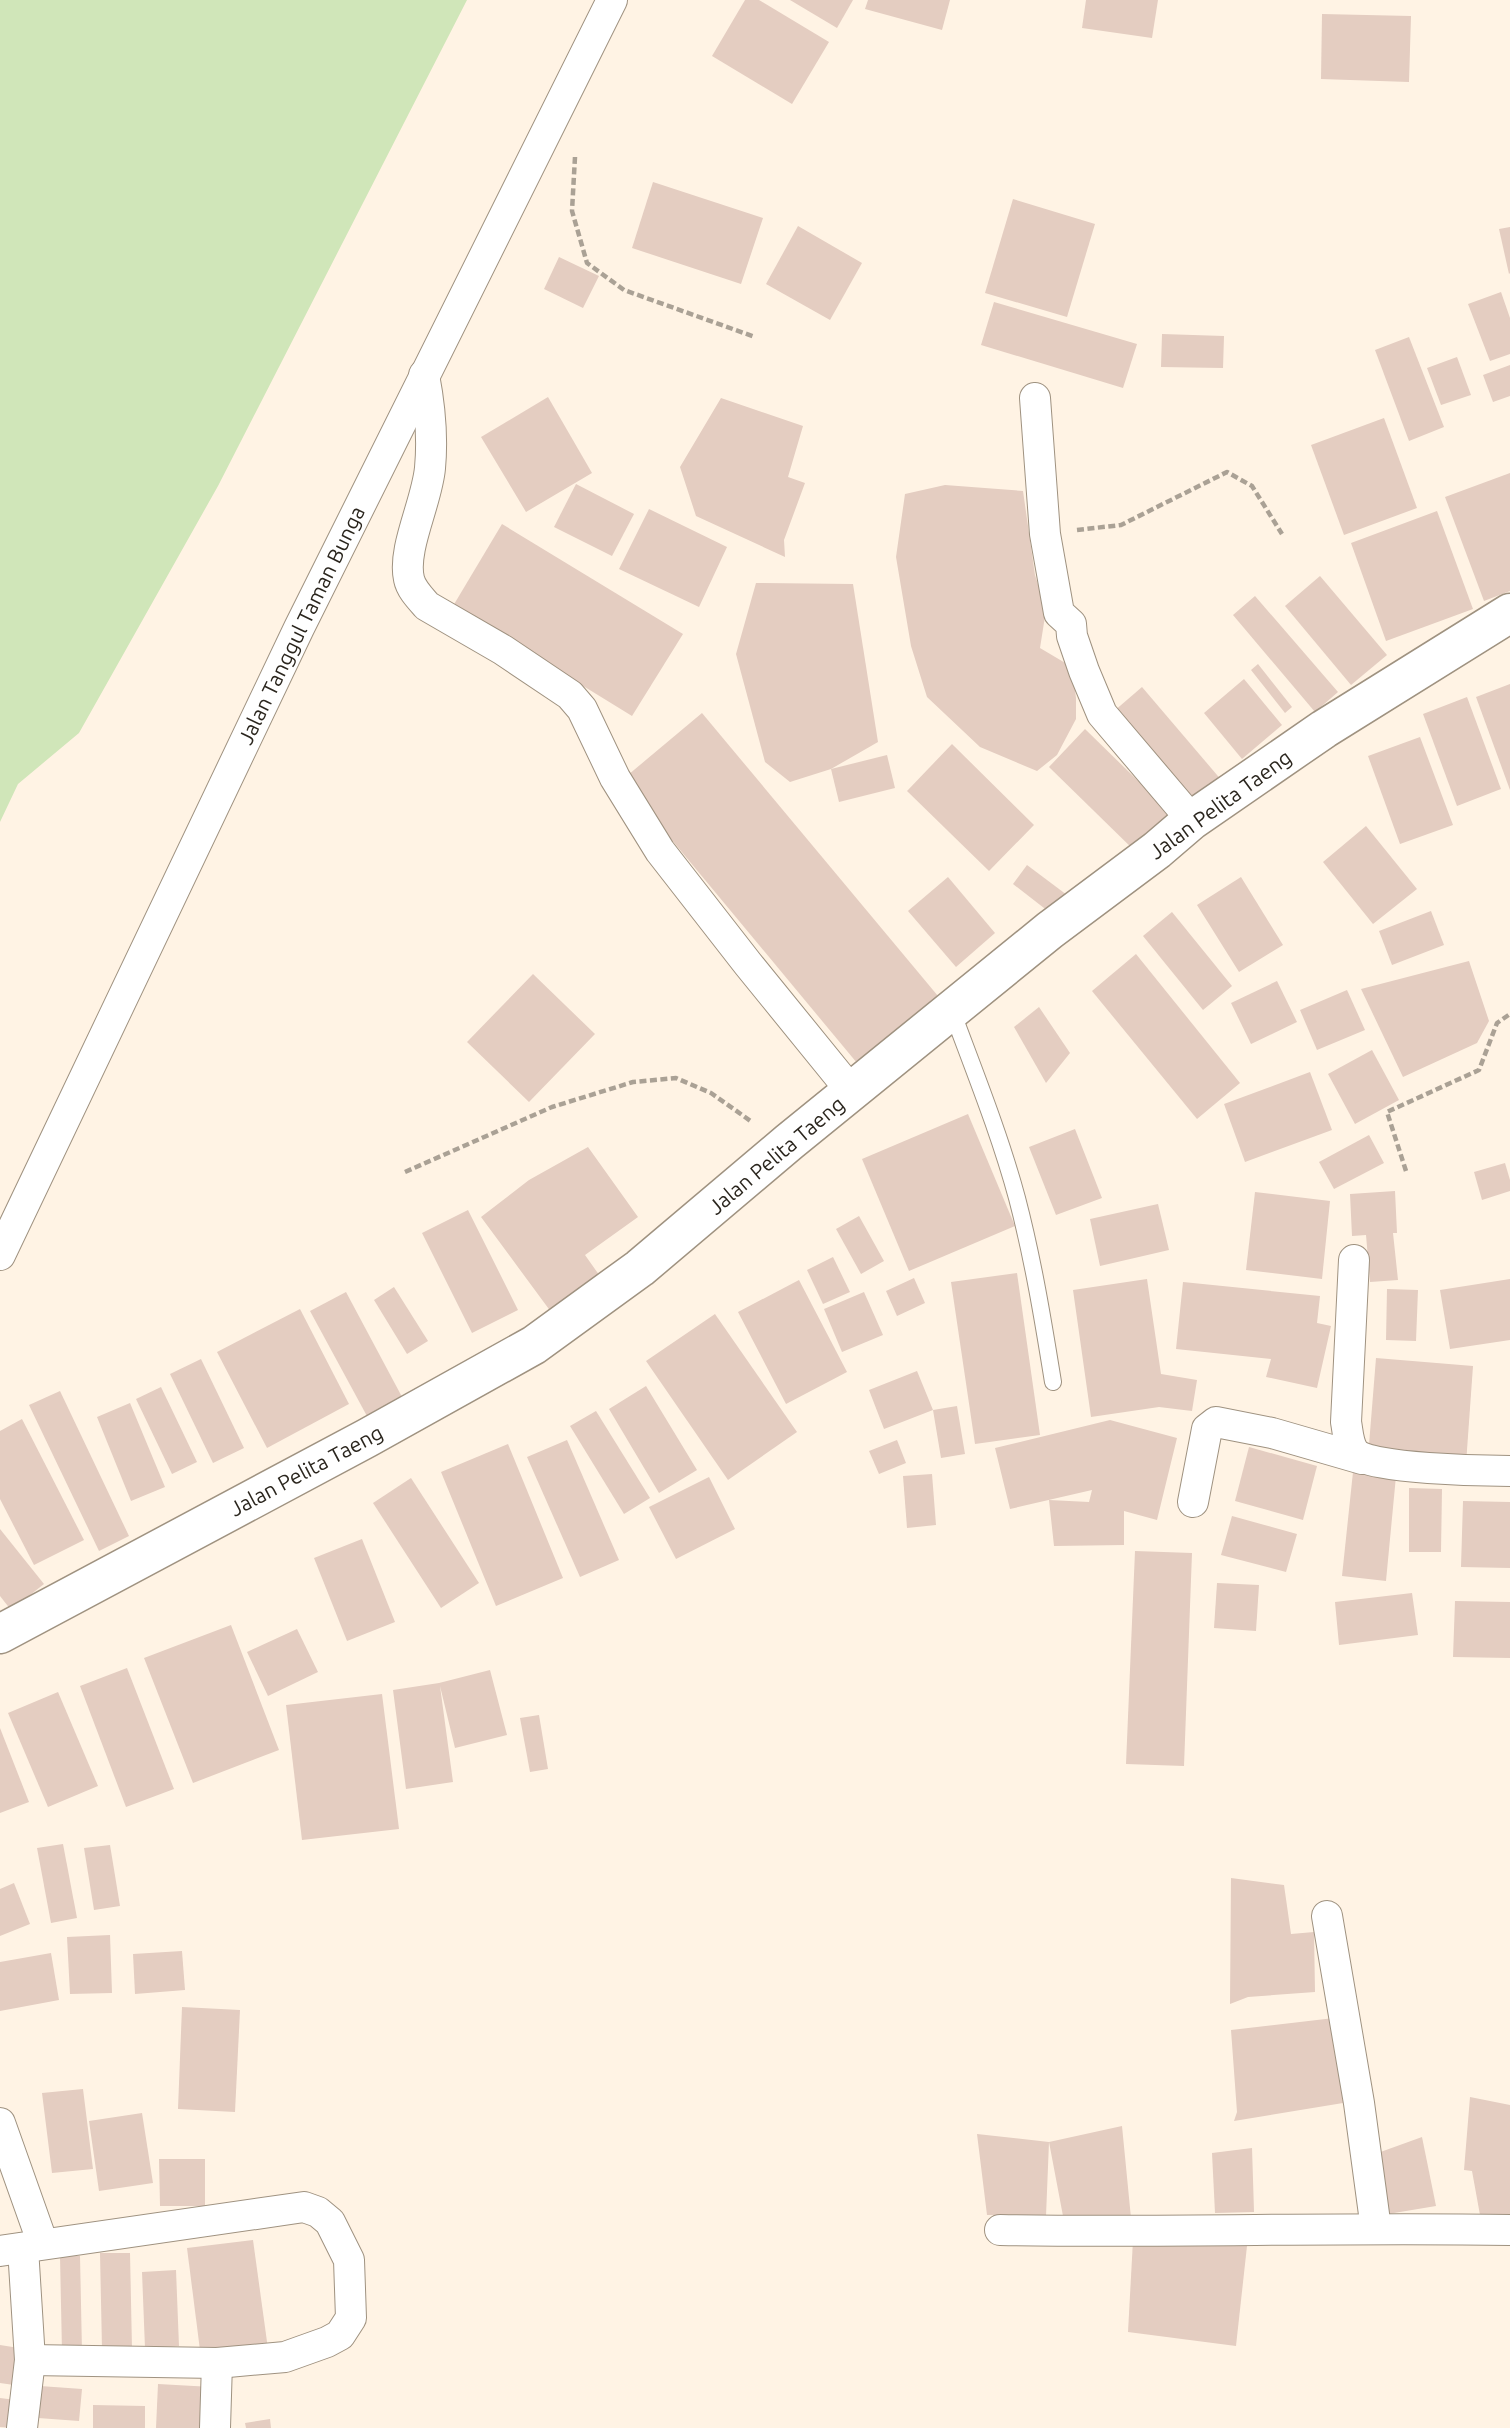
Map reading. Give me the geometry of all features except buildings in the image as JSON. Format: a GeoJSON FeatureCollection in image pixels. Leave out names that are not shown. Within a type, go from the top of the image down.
{"type":"FeatureCollection","features":[{"type":"Feature","properties":{"kind":"street","name":"Jalan Tanggul Taman Bunga"},"geometry":{"type":"LineString","coordinates":[[0,1255],[299,628],[612,0]]}},
{"type":"Feature","properties":{"kind":"street"},"geometry":{"type":"LineString","coordinates":[[424,376],[430,403],[430,469],[426,497],[407,561],[409,581],[427,606],[503,650],[570,695],[582,709],[615,778],[660,850],[852,1092]]}},
{"type":"Feature","properties":{"kind":"street"},"geometry":{"type":"LineString","coordinates":[[1035,398],[1045,534],[1059,613],[1071,624],[1084,671],[1102,714],[1192,820]]}},
{"type":"Feature","properties":{"kind":"street","name":"Jalan Pelita Taeng"},"geometry":{"type":"LineString","coordinates":[[0,1633],[367,1438],[534,1345],[640,1268],[789,1142],[1050,930],[1157,850],[1192,820],[1324,729],[1510,613]]}},
{"type":"Feature","properties":{"kind":"street"},"geometry":{"type":"LineString","coordinates":[[1354,1260],[1346,1422],[1354,1452],[1362,1459]]}},
{"type":"Feature","properties":{"kind":"street"},"geometry":{"type":"LineString","coordinates":[[1193,1502],[1207,1429],[1216,1422],[1272,1433],[1385,1464],[1510,1471]]}},
{"type":"Feature","properties":{"kind":"street"},"geometry":{"type":"LineString","coordinates":[[1326,1916],[1359,2103],[1376,2229]]}},
{"type":"Feature","properties":{"kind":"street"},"geometry":{"type":"LineString","coordinates":[[0,2123],[22,2248],[30,2360],[22,2428]]}},
{"type":"Feature","properties":{"kind":"street"},"geometry":{"type":"LineString","coordinates":[[22,2248],[304,2207],[318,2212],[330,2222],[349,2260],[351,2318],[340,2335],[285,2357],[217,2363],[30,2360]]}},
{"type":"Feature","properties":{"kind":"street"},"geometry":{"type":"LineString","coordinates":[[1000,2230],[1510,2230]]}},
{"type":"Feature","properties":{"kind":"street"},"geometry":{"type":"LineString","coordinates":[[215,2428],[217,2363]]}},
{"type":"Feature","properties":{"kind":"lane"},"geometry":{"type":"LineString","coordinates":[[952,1011],[994,1124],[1017,1196],[1036,1275],[1053,1382]]}},
{"type":"Feature","properties":{"kind":"path"},"geometry":{"type":"LineString","coordinates":[[576,144],[572,211],[587,263],[624,290],[755,337]]}},
{"type":"Feature","properties":{"kind":"path"},"geometry":{"type":"LineString","coordinates":[[1045,534],[1121,525],[1227,472],[1252,486],[1282,534]]}},
{"type":"Feature","properties":{"kind":"path"},"geometry":{"type":"LineString","coordinates":[[1406,1171],[1387,1112],[1479,1070],[1497,1023],[1510,1014]]}},
{"type":"Feature","properties":{"kind":"path"},"geometry":{"type":"LineString","coordinates":[[405,1172],[552,1107],[633,1082],[676,1078],[711,1093],[742,1116],[789,1142]]}},
{"type":"Feature","properties":{"kind":"shaded area"},"geometry":{"type":"Polygon","coordinates":[[[0,0],[467,0],[218,486],[79,733],[18,784],[0,822],[0,0]]]}}]}
